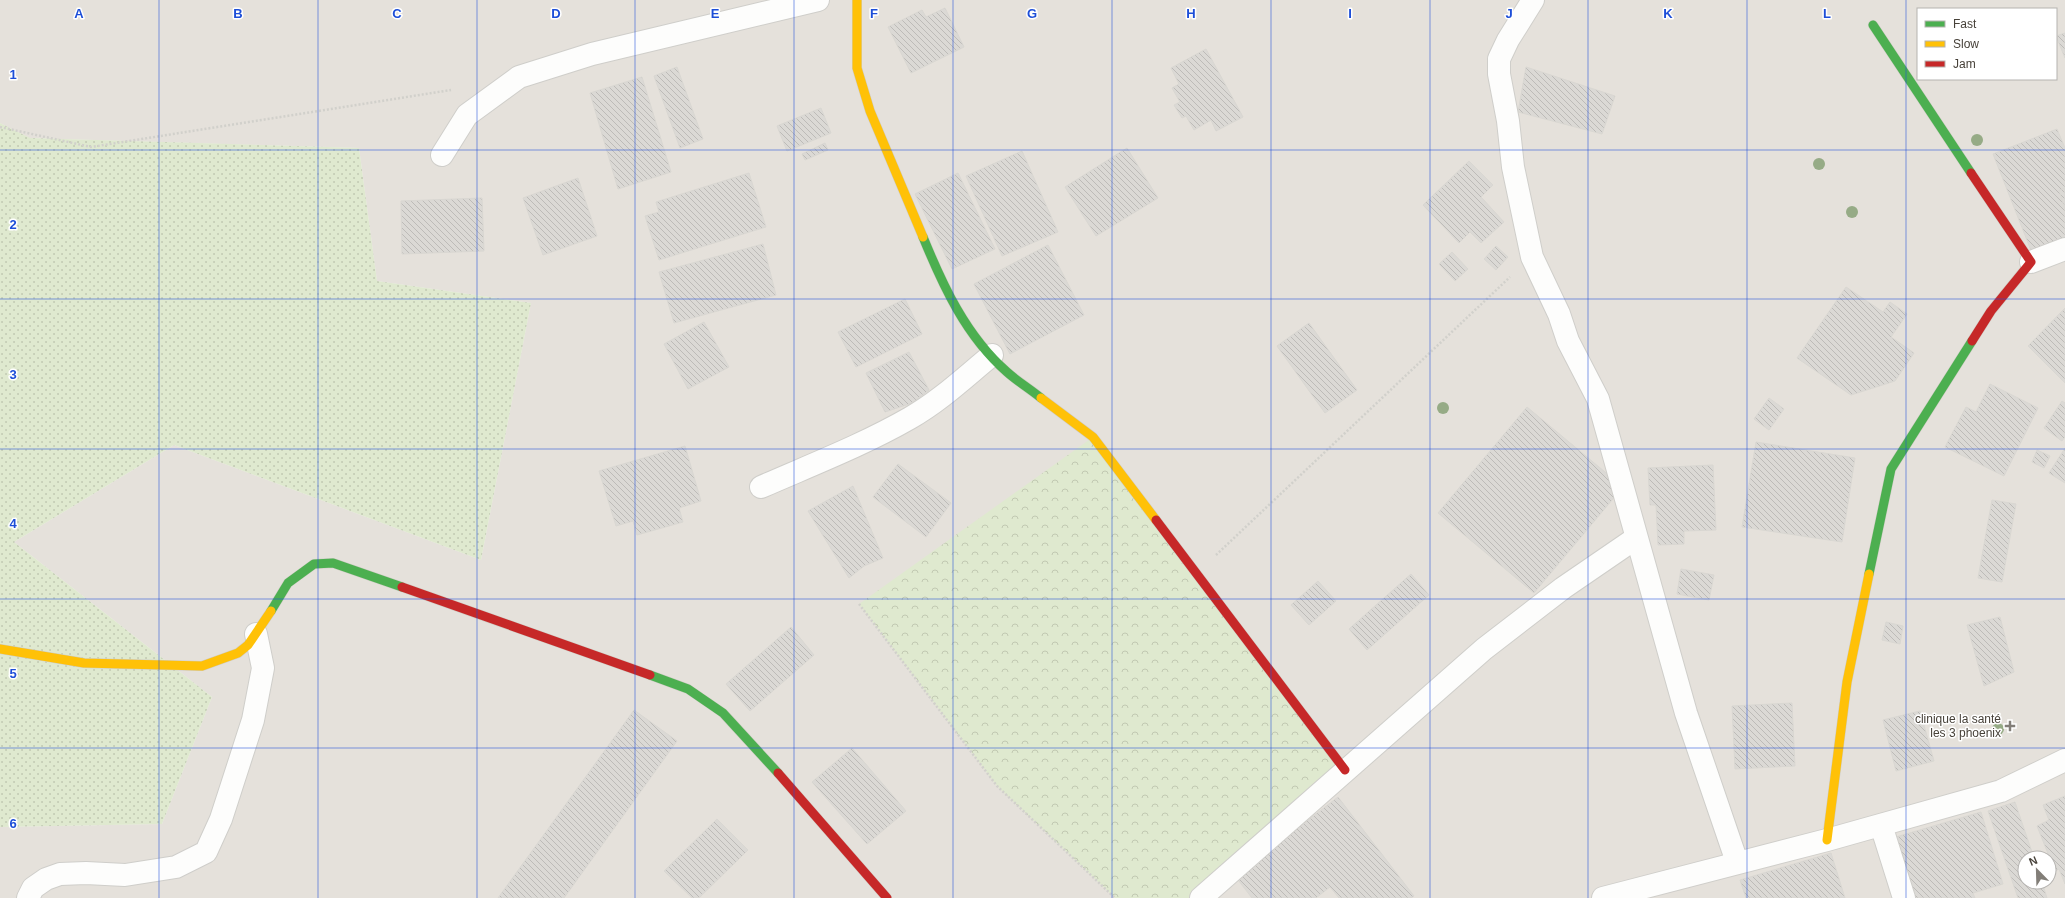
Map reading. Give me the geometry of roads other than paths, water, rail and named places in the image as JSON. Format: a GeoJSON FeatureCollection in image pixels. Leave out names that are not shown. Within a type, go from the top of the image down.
{"type":"FeatureCollection","features":[{"type":"Feature","properties":{"kind":"street"},"geometry":{"type":"LineString","coordinates":[[442,155],[467,115],[519,77],[592,54],[818,0]]}},
{"type":"Feature","properties":{"kind":"street"},"geometry":{"type":"LineString","coordinates":[[857,0],[857,68],[870,111],[942,283],[971,332],[1006,371],[1093,437],[1345,770]]}},
{"type":"Feature","properties":{"kind":"street"},"geometry":{"type":"LineString","coordinates":[[1533,0],[1508,40],[1500,59],[1499,74],[1508,120],[1513,167],[1532,258],[1559,314],[1568,341],[1598,399],[1686,712],[1737,862]]}},
{"type":"Feature","properties":{"kind":"street"},"geometry":{"type":"LineString","coordinates":[[1874,25],[2031,262]]}},
{"type":"Feature","properties":{"kind":"street"},"geometry":{"type":"LineString","coordinates":[[1827,840],[1847,682],[1891,469],[1991,311],[2031,262],[2065,249]]}},
{"type":"Feature","properties":{"kind":"street"},"geometry":{"type":"LineString","coordinates":[[761,487],[881,434],[911,418],[933,403],[992,355]]}},
{"type":"Feature","properties":{"kind":"street"},"geometry":{"type":"LineString","coordinates":[[1201,898],[1345,770],[1512,626],[1563,588],[1636,538]]}},
{"type":"Feature","properties":{"kind":"street"},"geometry":{"type":"LineString","coordinates":[[0,649],[84,663],[202,666],[238,653],[248,646],[288,583],[314,564],[333,563],[628,666],[688,689],[723,713],[788,784],[887,898]]}},
{"type":"Feature","properties":{"kind":"street"},"geometry":{"type":"LineString","coordinates":[[28,898],[33,888],[46,879],[60,874],[86,873],[125,875],[161,870],[176,867],[206,852],[221,819],[253,720],[263,668],[256,634]]}},
{"type":"Feature","properties":{"kind":"street"},"geometry":{"type":"LineString","coordinates":[[1603,898],[1737,862],[1827,840],[2001,791],[2065,760]]}},
{"type":"Feature","properties":{"kind":"street"},"geometry":{"type":"LineString","coordinates":[[1881,825],[1904,898]]}},
{"type":"Feature","properties":{"kind":"place","name":"clinique la santé les 3 phoenix"},"geometry":{"type":"Point","coordinates":[2010,726]}}]}
